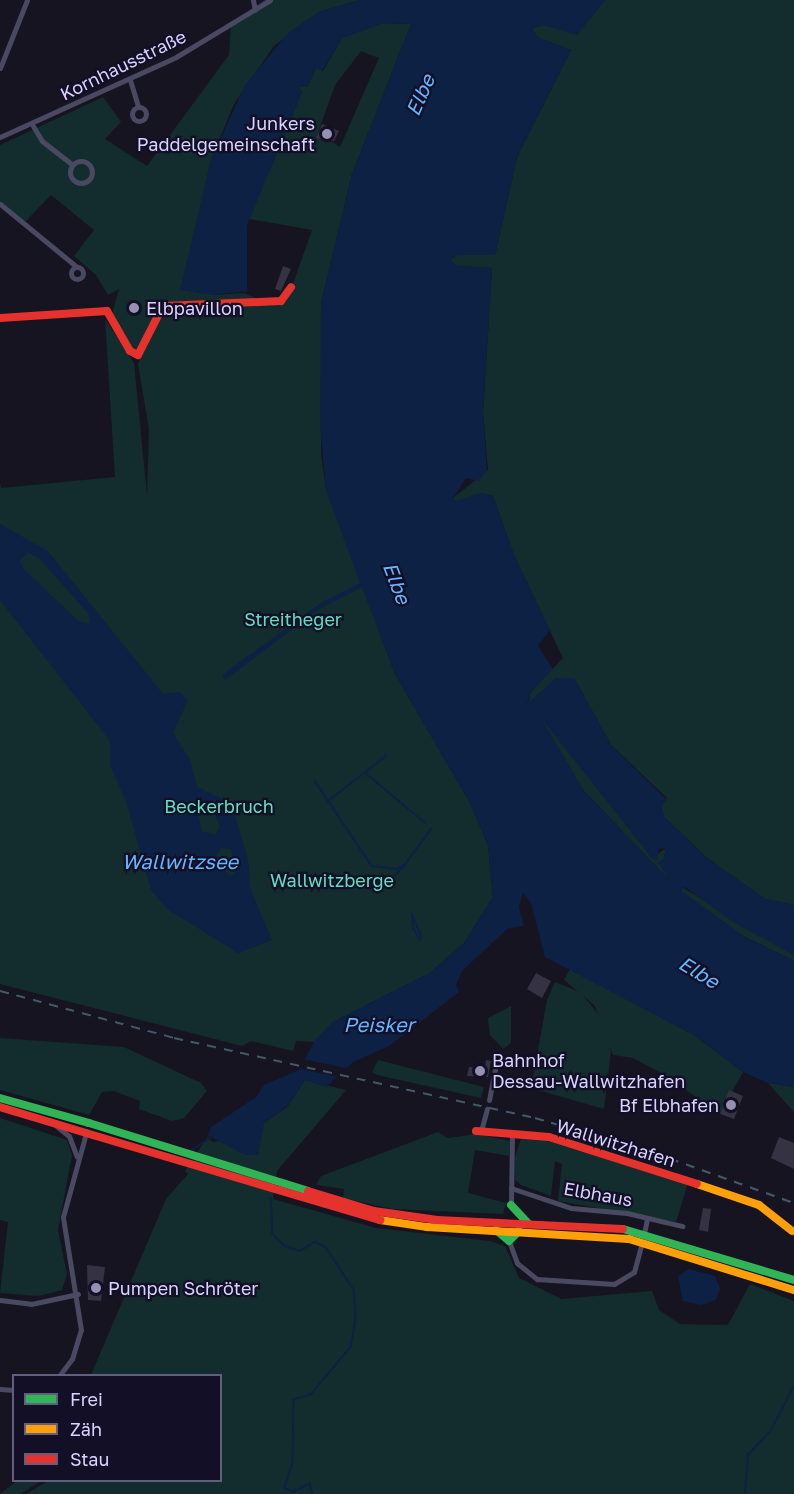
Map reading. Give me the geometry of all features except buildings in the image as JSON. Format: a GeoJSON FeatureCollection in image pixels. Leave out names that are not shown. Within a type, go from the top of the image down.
{"type":"FeatureCollection","features":[{"type":"Feature","properties":{"kind":"main road"},"geometry":{"type":"LineString","coordinates":[[0,318],[107,311],[130,351],[138,355],[163,306],[281,301],[291,287]]}},
{"type":"Feature","properties":{"kind":"main road"},"geometry":{"type":"LineString","coordinates":[[0,1098],[390,1214],[528,1222],[630,1235],[694,1247],[794,1280]]}},
{"type":"Feature","properties":{"kind":"main road"},"geometry":{"type":"LineString","coordinates":[[0,1107],[389,1222],[495,1230],[630,1235]]}},
{"type":"Feature","properties":{"kind":"main road","name":"Wallwitzhafen"},"geometry":{"type":"LineString","coordinates":[[479,1131],[562,1140],[745,1199],[773,1212],[792,1232]]}},
{"type":"Feature","properties":{"kind":"main road"},"geometry":{"type":"LineString","coordinates":[[506,1222],[511,1205],[528,1222]]}},
{"type":"Feature","properties":{"kind":"main road"},"geometry":{"type":"LineString","coordinates":[[495,1230],[509,1241],[519,1231]]}},
{"type":"Feature","properties":{"kind":"main road"},"geometry":{"type":"LineString","coordinates":[[658,1241],[692,1256],[794,1290]]}},
{"type":"Feature","properties":{"kind":"street"},"geometry":{"type":"LineString","coordinates":[[0,68],[27,0]]}},
{"type":"Feature","properties":{"kind":"street"},"geometry":{"type":"LineString","coordinates":[[253,0],[255,10]]}},
{"type":"Feature","properties":{"kind":"street","name":"Kornhausstraße"},"geometry":{"type":"LineString","coordinates":[[0,137],[33,126],[130,80],[270,0]]}},
{"type":"Feature","properties":{"kind":"street"},"geometry":{"type":"LineString","coordinates":[[130,80],[138,107]]}},
{"type":"Feature","properties":{"kind":"street"},"geometry":{"type":"LineString","coordinates":[[33,126],[42,141],[71,164],[72,176],[82,184],[90,181],[91,171],[80,162],[71,164]]}},
{"type":"Feature","properties":{"kind":"street"},"geometry":{"type":"LineString","coordinates":[[0,204],[77,267]]}},
{"type":"Feature","properties":{"kind":"street"},"geometry":{"type":"LineString","coordinates":[[489,1100],[496,1063]]}},
{"type":"Feature","properties":{"kind":"street"},"geometry":{"type":"LineString","coordinates":[[479,1131],[487,1109]]}},
{"type":"Feature","properties":{"kind":"street"},"geometry":{"type":"LineString","coordinates":[[61,1374],[72,1359],[80,1337],[78,1294],[63,1225],[77,1159],[89,1123]]}},
{"type":"Feature","properties":{"kind":"street"},"geometry":{"type":"LineString","coordinates":[[54,1124],[69,1136],[77,1159]]}},
{"type":"Feature","properties":{"kind":"street"},"geometry":{"type":"LineString","coordinates":[[511,1205],[512,1134]]}},
{"type":"Feature","properties":{"kind":"street","name":"Elbhaus"},"geometry":{"type":"LineString","coordinates":[[511,1188],[571,1208],[647,1218],[682,1226]]}},
{"type":"Feature","properties":{"kind":"street"},"geometry":{"type":"LineString","coordinates":[[509,1241],[517,1263],[537,1279],[614,1284],[636,1268],[647,1218]]}},
{"type":"Feature","properties":{"kind":"street"},"geometry":{"type":"LineString","coordinates":[[0,1300],[31,1304],[78,1294]]}},
{"type":"Feature","properties":{"kind":"green space","name":"Beckerbruch"},"geometry":{"type":"Polygon","coordinates":[[[264,0],[360,0],[319,12],[274,46],[234,104],[211,160],[203,195],[213,295],[244,293],[271,305],[290,292],[312,230],[249,219],[302,92],[297,86],[307,87],[316,68],[323,71],[342,38],[383,23],[411,24],[352,174],[321,304],[321,453],[326,489],[395,674],[469,801],[488,845],[493,897],[464,943],[430,973],[333,1022],[314,1042],[296,1041],[293,1051],[251,1041],[242,1046],[0,984],[0,483],[1,488],[115,477],[105,319],[134,363],[147,495],[149,429],[138,364],[144,348],[135,352],[112,314],[119,289],[108,295],[96,275],[74,256],[94,230],[51,195],[23,224],[0,206],[0,145],[103,97],[121,122],[105,139],[147,166],[229,55],[231,24],[264,0]],[[361,51],[335,85],[316,138],[324,137],[340,147],[379,58],[361,51]]]}},
{"type":"Feature","properties":{"kind":"green space"},"geometry":{"type":"Polygon","coordinates":[[[605,0],[794,0],[794,905],[765,899],[707,858],[664,817],[661,806],[667,798],[611,745],[574,678],[556,678],[528,704],[531,692],[563,658],[514,555],[493,496],[482,493],[456,502],[453,498],[488,470],[483,412],[492,268],[456,266],[450,260],[457,255],[495,255],[517,157],[571,50],[537,37],[532,28],[544,25],[577,34],[605,0]]]}},
{"type":"Feature","properties":{"kind":"green space"},"geometry":{"type":"Polygon","coordinates":[[[544,719],[652,858],[666,848],[664,859],[659,862],[670,881],[584,791],[540,723],[544,719]]]}},
{"type":"Feature","properties":{"kind":"green space"},"geometry":{"type":"Polygon","coordinates":[[[682,887],[794,955],[794,961],[745,937],[680,893],[682,887]]]}},
{"type":"Feature","properties":{"kind":"green space"},"geometry":{"type":"Polygon","coordinates":[[[570,969],[694,1035],[743,1072],[720,1114],[663,1074],[633,1058],[613,1055],[595,1006],[564,980],[570,969]]]}},
{"type":"Feature","properties":{"kind":"green space"},"geometry":{"type":"Polygon","coordinates":[[[555,982],[580,992],[599,1015],[608,1036],[611,1051],[604,1109],[531,1088],[547,1000],[555,982]]]}},
{"type":"Feature","properties":{"kind":"green space"},"geometry":{"type":"Polygon","coordinates":[[[511,1006],[511,1043],[503,1049],[490,1035],[488,1018],[511,1006]]]}},
{"type":"Feature","properties":{"kind":"green space"},"geometry":{"type":"Polygon","coordinates":[[[0,1038],[124,1047],[201,1083],[207,1091],[184,1118],[172,1121],[139,1109],[140,1101],[114,1091],[102,1092],[89,1115],[0,1090],[0,1038]]]}},
{"type":"Feature","properties":{"kind":"green space"},"geometry":{"type":"Polygon","coordinates":[[[378,1060],[484,1087],[481,1098],[377,1075],[372,1072],[378,1060]]]}},
{"type":"Feature","properties":{"kind":"green space"},"geometry":{"type":"Polygon","coordinates":[[[305,1080],[346,1090],[277,1171],[273,1199],[376,1228],[490,1241],[505,1246],[519,1278],[561,1299],[652,1291],[659,1310],[680,1324],[728,1325],[750,1284],[794,1301],[794,1494],[26,1494],[46,1482],[222,1482],[222,1374],[91,1374],[166,1199],[188,1174],[185,1171],[208,1136],[212,1142],[259,1137],[264,1123],[287,1107],[305,1080]]]}},
{"type":"Feature","properties":{"kind":"green space"},"geometry":{"type":"Polygon","coordinates":[[[768,1083],[794,1087],[794,1113],[793,1111],[768,1083]]]}},
{"type":"Feature","properties":{"kind":"green space"},"geometry":{"type":"Polygon","coordinates":[[[0,1118],[67,1140],[72,1155],[58,1230],[67,1274],[62,1290],[38,1296],[0,1293],[8,1222],[0,1220],[0,1118]]]}},
{"type":"Feature","properties":{"kind":"green space"},"geometry":{"type":"Polygon","coordinates":[[[438,1132],[448,1138],[476,1134],[510,1141],[509,1156],[475,1150],[468,1193],[506,1203],[503,1214],[392,1209],[343,1198],[344,1189],[316,1185],[321,1176],[438,1132]]]}},
{"type":"Feature","properties":{"kind":"green space"},"geometry":{"type":"Polygon","coordinates":[[[521,1139],[548,1140],[688,1183],[676,1222],[558,1201],[562,1164],[555,1161],[551,1196],[521,1185],[515,1180],[515,1157],[521,1139]]]}},
{"type":"Feature","properties":{"kind":"green space"},"geometry":{"type":"Polygon","coordinates":[[[16,1482],[39,1482],[20,1494],[0,1494],[16,1482]]]}},
{"type":"Feature","properties":{"kind":"water","name":"Elbe"},"geometry":{"type":"Polygon","coordinates":[[[360,0],[605,0],[577,35],[544,25],[532,28],[537,37],[571,50],[517,157],[495,255],[457,255],[450,260],[456,266],[492,268],[483,412],[487,470],[479,481],[466,478],[453,498],[456,501],[482,493],[493,496],[514,555],[550,630],[538,646],[553,669],[531,692],[527,704],[556,678],[574,678],[611,745],[666,799],[661,806],[664,817],[707,858],[765,899],[794,905],[794,955],[733,922],[685,887],[680,890],[745,937],[794,961],[794,1087],[768,1083],[743,1072],[694,1035],[545,957],[531,903],[523,893],[519,907],[524,926],[507,929],[462,971],[456,985],[459,992],[389,1046],[353,1062],[326,1087],[305,1080],[287,1106],[264,1123],[258,1155],[245,1155],[208,1135],[211,1127],[256,1097],[264,1085],[299,1070],[314,1042],[333,1022],[430,973],[464,943],[493,897],[488,845],[469,801],[395,674],[362,587],[318,610],[225,680],[222,675],[324,601],[360,583],[326,489],[320,425],[321,304],[352,174],[411,24],[383,23],[342,38],[322,71],[316,68],[307,87],[297,86],[302,92],[247,225],[247,291],[213,295],[180,290],[211,160],[245,85],[289,32],[319,12],[360,0]],[[541,718],[584,791],[670,881],[658,862],[664,859],[666,848],[659,849],[657,860],[652,858],[541,718]]]}},
{"type":"Feature","properties":{"kind":"water","name":"Wallwitzsee"},"geometry":{"type":"Polygon","coordinates":[[[0,524],[48,551],[163,694],[180,692],[188,700],[173,733],[190,760],[197,787],[231,803],[248,859],[250,888],[272,940],[238,953],[167,909],[151,890],[126,801],[110,765],[110,741],[0,600],[0,524]],[[28,553],[20,560],[22,567],[78,621],[90,623],[88,613],[38,557],[28,553]],[[203,803],[197,809],[202,831],[215,835],[220,827],[210,803],[203,803]],[[221,848],[217,855],[221,865],[230,876],[235,874],[231,849],[221,848]]]}},
{"type":"Feature","properties":{"kind":"water"},"geometry":{"type":"Polygon","coordinates":[[[689,1269],[715,1276],[720,1289],[716,1300],[701,1305],[683,1301],[678,1276],[689,1269]]]}},
{"type":"Feature","properties":{"kind":"pier"},"geometry":{"type":"Polygon","coordinates":[[[302,1059],[351,1069],[342,1078],[297,1068],[302,1059]]]}},
{"type":"Feature","properties":{"kind":"waterway"},"geometry":{"type":"LineString","coordinates":[[327,802],[386,756]]}},
{"type":"Feature","properties":{"kind":"waterway"},"geometry":{"type":"LineString","coordinates":[[367,774],[424,822]]}},
{"type":"Feature","properties":{"kind":"waterway"},"geometry":{"type":"LineString","coordinates":[[315,781],[372,866],[396,869],[406,864]]}},
{"type":"Feature","properties":{"kind":"waterway"},"geometry":{"type":"LineString","coordinates":[[407,862],[431,829]]}},
{"type":"Feature","properties":{"kind":"waterway"},"geometry":{"type":"LineString","coordinates":[[382,889],[404,866]]}},
{"type":"Feature","properties":{"kind":"waterway"},"geometry":{"type":"LineString","coordinates":[[412,914],[422,937],[420,941],[413,928],[412,914]]}},
{"type":"Feature","properties":{"kind":"waterway"},"geometry":{"type":"LineString","coordinates":[[192,1150],[210,1138]]}},
{"type":"Feature","properties":{"kind":"waterway","name":"Peisker"},"geometry":{"type":"LineString","coordinates":[[271,1198],[273,1234],[285,1246],[300,1251],[315,1242],[326,1247],[354,1290],[356,1319],[351,1347],[311,1395],[294,1400],[293,1463],[285,1488],[294,1492],[310,1483],[313,1494]]}},
{"type":"Feature","properties":{"kind":"waterway"},"geometry":{"type":"LineString","coordinates":[[745,1494],[748,1455],[772,1429],[794,1385]]}},
{"type":"Feature","properties":{"kind":"railway"},"geometry":{"type":"LineString","coordinates":[[0,991],[174,1038],[535,1118],[654,1153],[794,1203]]}},
{"type":"Feature","properties":{"kind":"traffic: fast"},"geometry":{"type":"LineString","coordinates":[[0,1098],[89,1123]]}},
{"type":"Feature","properties":{"kind":"traffic: fast"},"geometry":{"type":"LineString","coordinates":[[89,1123],[308,1191]]}},
{"type":"Feature","properties":{"kind":"traffic: fast"},"geometry":{"type":"LineString","coordinates":[[511,1205],[528,1223]]}},
{"type":"Feature","properties":{"kind":"traffic: fast"},"geometry":{"type":"LineString","coordinates":[[623,1229],[794,1280]]}},
{"type":"Feature","properties":{"kind":"traffic: fast"},"geometry":{"type":"LineString","coordinates":[[496,1230],[509,1241],[519,1231]]}},
{"type":"Feature","properties":{"kind":"traffic: slow"},"geometry":{"type":"LineString","coordinates":[[697,1184],[759,1205],[792,1231]]}},
{"type":"Feature","properties":{"kind":"traffic: slow"},"geometry":{"type":"LineString","coordinates":[[380,1220],[427,1227],[629,1239],[794,1290]]}},
{"type":"Feature","properties":{"kind":"traffic: jam"},"geometry":{"type":"LineString","coordinates":[[0,318],[107,311],[130,351],[138,355],[163,306],[281,301],[291,287]]}},
{"type":"Feature","properties":{"kind":"traffic: jam"},"geometry":{"type":"LineString","coordinates":[[0,1107],[86,1133]]}},
{"type":"Feature","properties":{"kind":"traffic: jam"},"geometry":{"type":"LineString","coordinates":[[476,1131],[549,1137],[697,1184]]}},
{"type":"Feature","properties":{"kind":"traffic: jam"},"geometry":{"type":"LineString","coordinates":[[86,1133],[380,1220]]}},
{"type":"Feature","properties":{"kind":"traffic: jam"},"geometry":{"type":"LineString","coordinates":[[308,1191],[374,1211],[437,1220],[623,1229]]}},
{"type":"Feature","properties":{"kind":"place","name":"Junkers Paddelgemeinschaft"},"geometry":{"type":"Point","coordinates":[327,134]}},
{"type":"Feature","properties":{"kind":"place","name":"Elbpavillon"},"geometry":{"type":"Point","coordinates":[134,308]}},
{"type":"Feature","properties":{"kind":"place","name":"Bahnhof Dessau-Wallwitzhafen"},"geometry":{"type":"Point","coordinates":[480,1071]}},
{"type":"Feature","properties":{"kind":"place","name":"Bf Elbhafen"},"geometry":{"type":"Point","coordinates":[731,1105]}},
{"type":"Feature","properties":{"kind":"place","name":"Pumpen Schröter"},"geometry":{"type":"Point","coordinates":[96,1288]}},
{"type":"Feature","properties":{"kind":"park label","name":"Streitheger"},"geometry":{"type":"Point","coordinates":[293,619]}},
{"type":"Feature","properties":{"kind":"park label","name":"Wallwitzberge"},"geometry":{"type":"Point","coordinates":[332,880]}}]}
